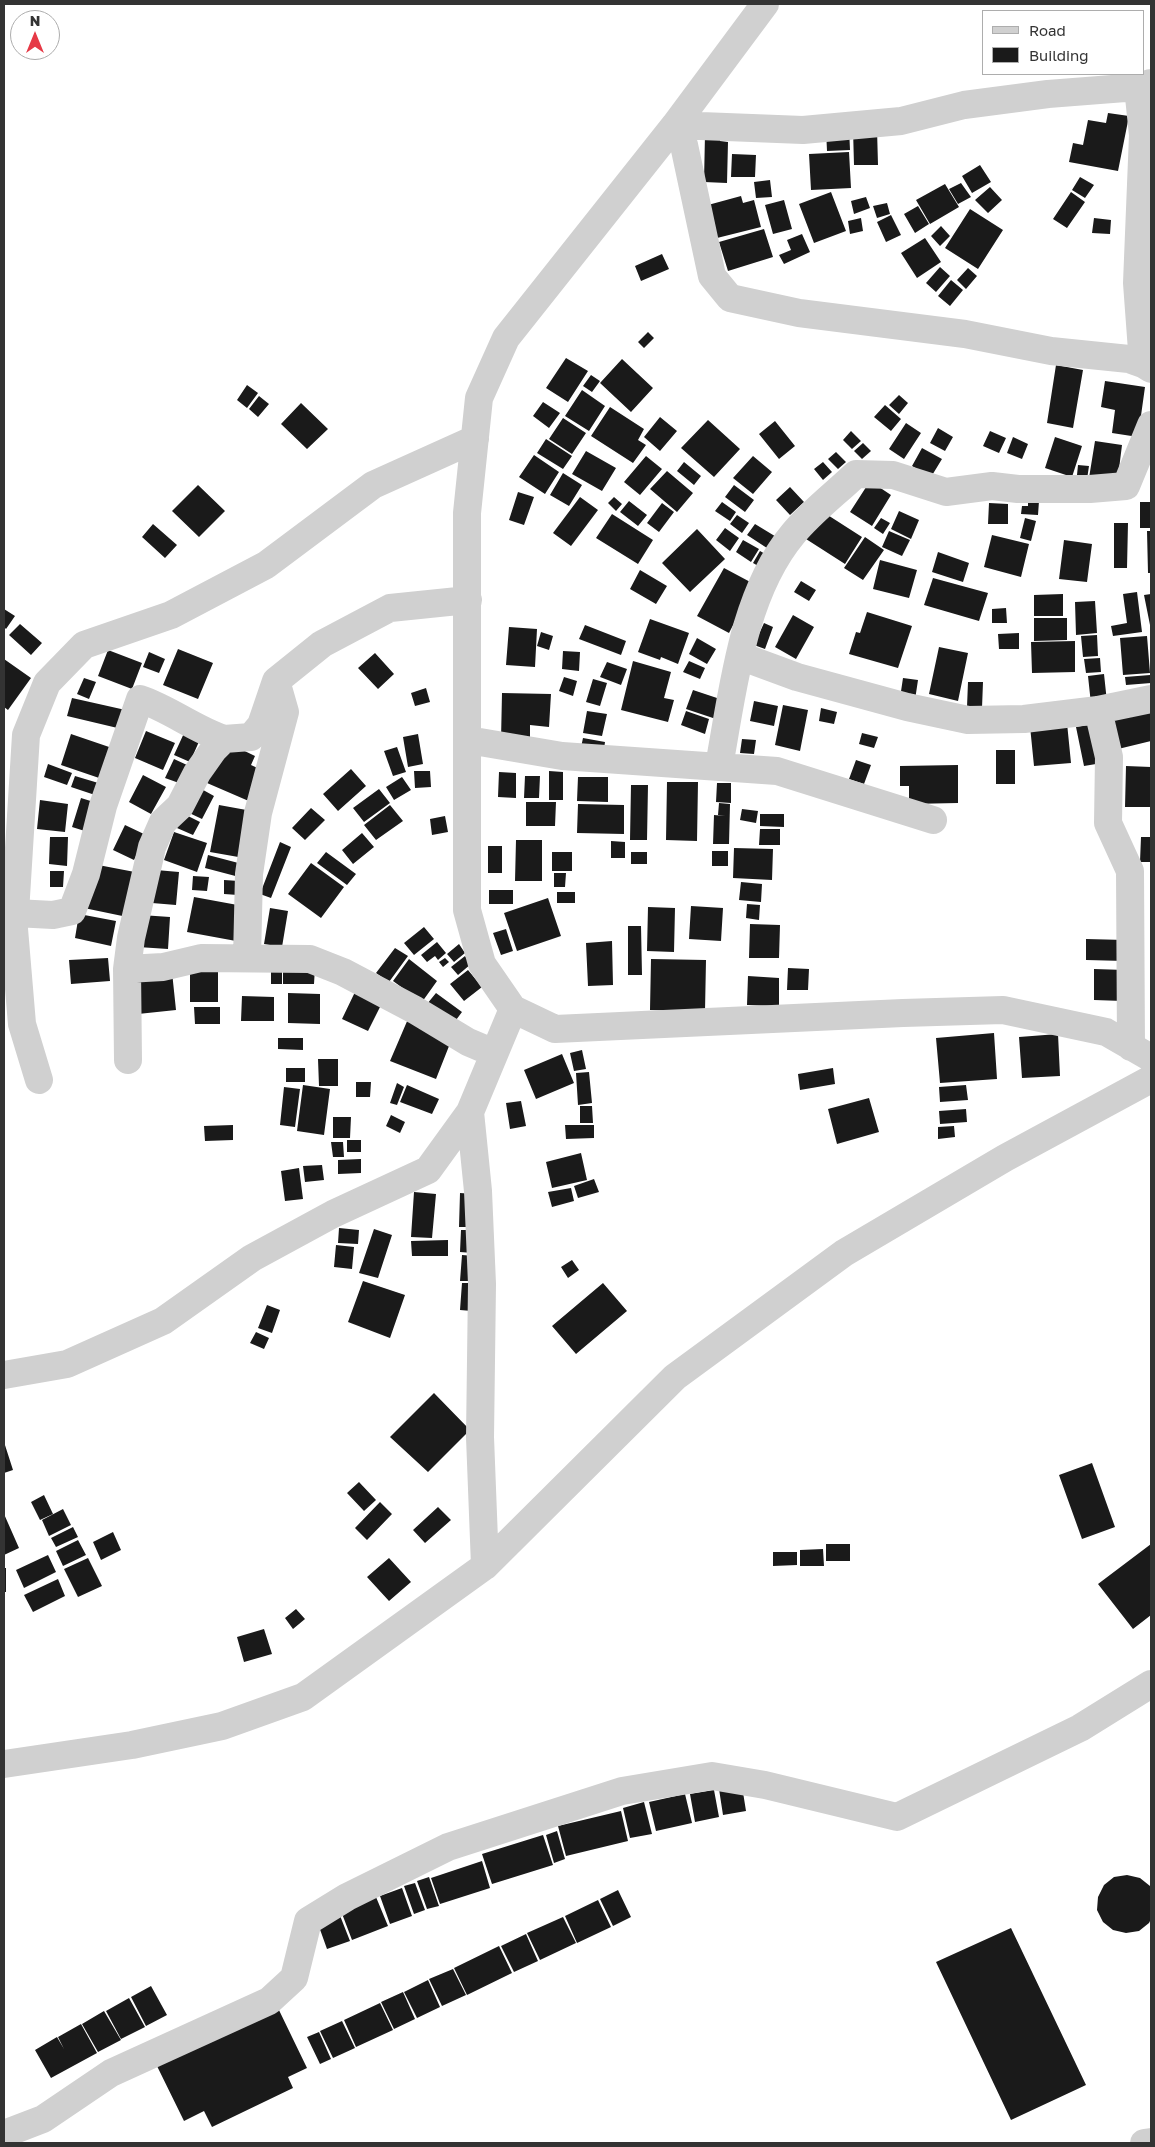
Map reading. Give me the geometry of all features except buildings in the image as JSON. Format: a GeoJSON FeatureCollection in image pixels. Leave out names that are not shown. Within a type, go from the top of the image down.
{"type":"FeatureCollection","features":[{"type":"Feature","properties":{"kind":"street"},"geometry":{"type":"LineString","coordinates":[[765,4],[675,125],[506,338],[479,398],[467,513],[467,910],[482,964],[513,1009],[555,1029],[893,1013],[1004,1010],[1106,1032],[1141,1052]]}},
{"type":"Feature","properties":{"kind":"street"},"geometry":{"type":"LineString","coordinates":[[1145,85],[1137,283],[1147,366],[1130,359],[1051,352],[965,334],[799,313],[730,298],[712,276],[684,145],[675,125],[803,130],[901,121],[964,105],[1048,94],[1145,85]]}},
{"type":"Feature","properties":{"kind":"street"},"geometry":{"type":"LineString","coordinates":[[719,766],[740,656],[747,628],[766,575],[793,534],[856,474],[893,475],[946,492],[992,486],[1018,489],[1081,489],[1126,486],[1151,425]]}},
{"type":"Feature","properties":{"kind":"street"},"geometry":{"type":"LineString","coordinates":[[39,1080],[22,1024],[14,929],[26,735],[47,683],[84,646],[171,615],[258,570],[374,485],[475,439]]}},
{"type":"Feature","properties":{"kind":"street"},"geometry":{"type":"LineString","coordinates":[[15,914],[53,915],[72,911],[86,874],[103,806],[140,699],[155,704],[206,733],[224,739],[251,738],[262,725],[276,681],[322,644],[390,608],[468,600]]}},
{"type":"Feature","properties":{"kind":"street"},"geometry":{"type":"LineString","coordinates":[[740,656],[797,677],[907,707],[968,720],[1024,719],[1098,710],[1151,699]]}},
{"type":"Feature","properties":{"kind":"street"},"geometry":{"type":"LineString","coordinates":[[247,958],[249,874],[258,813],[285,712],[276,681]]}},
{"type":"Feature","properties":{"kind":"street"},"geometry":{"type":"LineString","coordinates":[[1098,710],[1109,757],[1108,823],[1130,870],[1141,1052]]}},
{"type":"Feature","properties":{"kind":"street"},"geometry":{"type":"LineString","coordinates":[[128,1060],[127,968],[131,938],[152,847],[163,822],[180,806],[197,773],[214,749],[224,739]]}},
{"type":"Feature","properties":{"kind":"street"},"geometry":{"type":"LineString","coordinates":[[468,740],[562,756],[777,771],[933,820]]}},
{"type":"Feature","properties":{"kind":"street"},"geometry":{"type":"LineString","coordinates":[[127,968],[163,967],[201,958],[310,959],[343,972],[416,1010],[468,1042],[494,1053]]}},
{"type":"Feature","properties":{"kind":"street"},"geometry":{"type":"LineString","coordinates":[[4,1375],[67,1364],[163,1321],[252,1258],[333,1214],[428,1170],[470,1112],[513,1009]]}},
{"type":"Feature","properties":{"kind":"street"},"geometry":{"type":"LineString","coordinates":[[4,1764],[132,1745],[222,1726],[304,1697],[486,1566],[675,1378],[844,1254],[1005,1158],[1151,1079]]}},
{"type":"Feature","properties":{"kind":"street"},"geometry":{"type":"LineString","coordinates":[[470,1112],[478,1191],[482,1284],[480,1437],[486,1566]]}},
{"type":"Feature","properties":{"kind":"street"},"geometry":{"type":"LineString","coordinates":[[4,2134],[43,2119],[111,2073],[269,2001],[294,1978],[308,1921],[347,1896],[448,1847],[622,1791],[712,1776],[766,1785],[897,1817],[1080,1728],[1151,1684]]}},
{"type":"Feature","properties":{"kind":"street"},"geometry":{"type":"LineString","coordinates":[[1144,2143],[1151,2142]]}}]}
